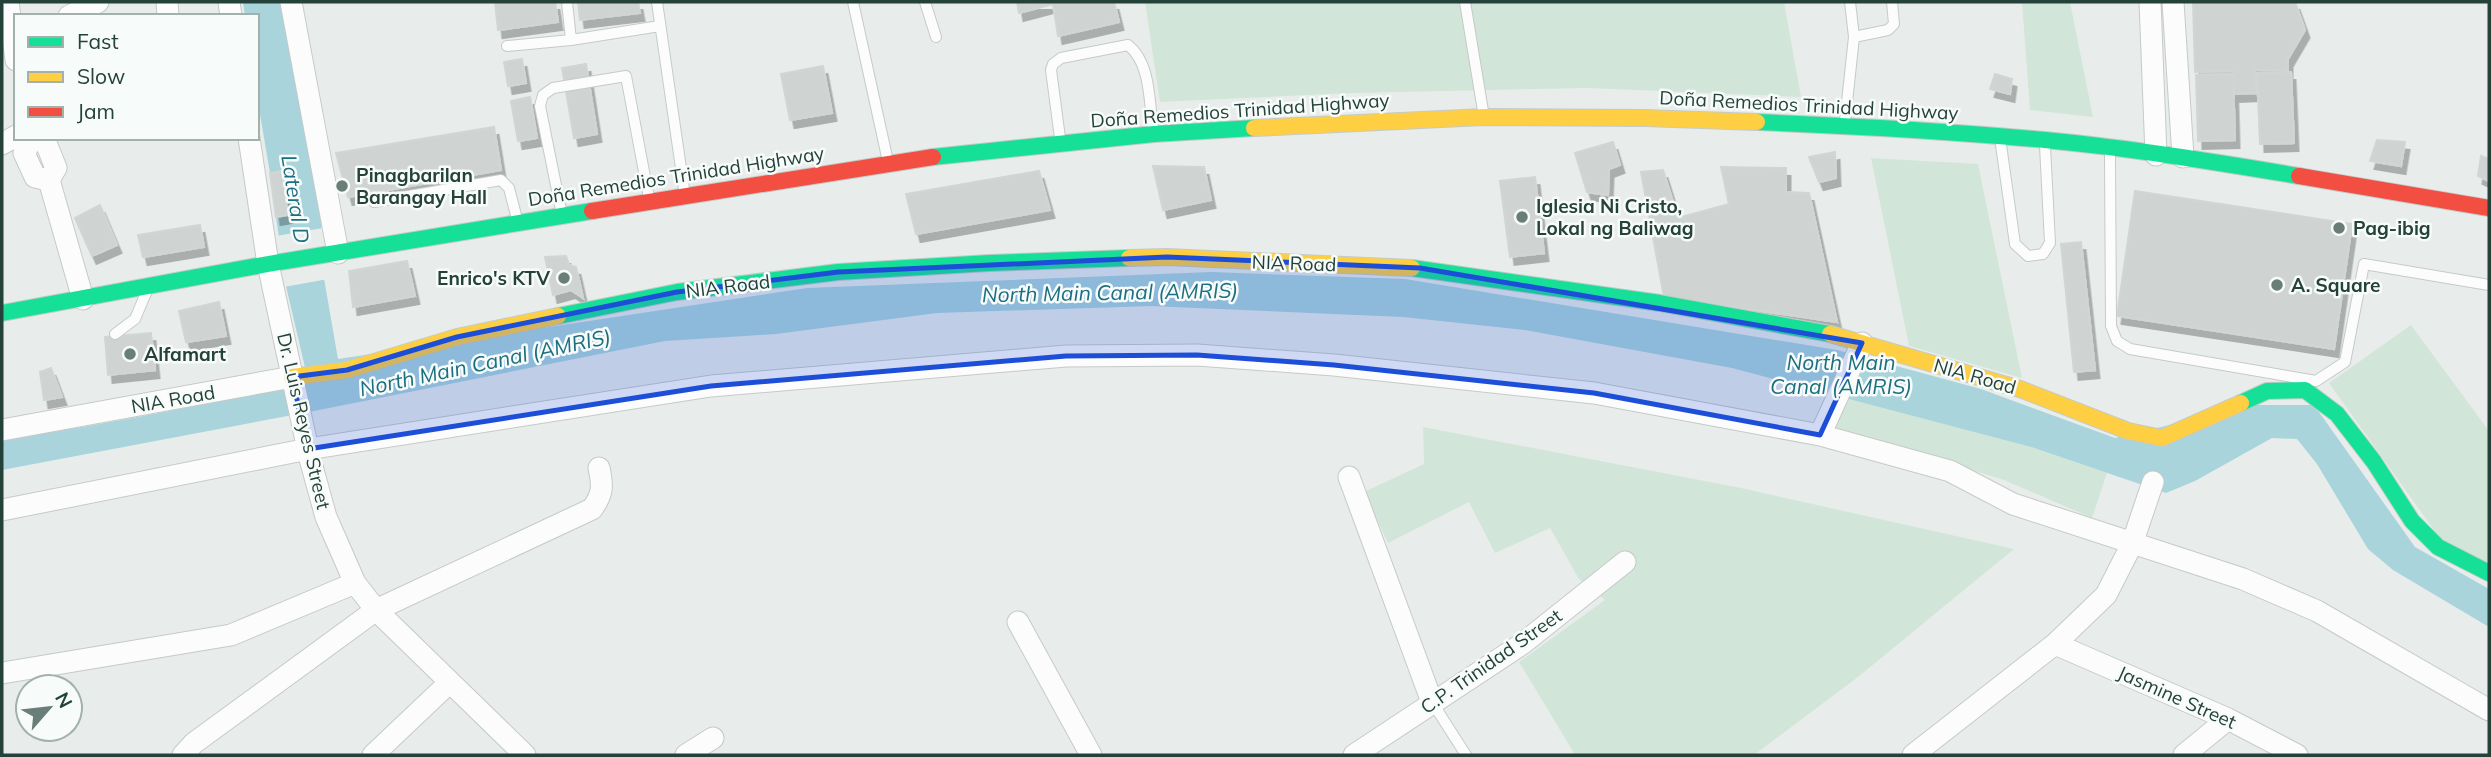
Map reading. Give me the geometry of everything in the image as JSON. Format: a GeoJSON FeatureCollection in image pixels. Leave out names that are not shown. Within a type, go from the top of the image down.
{"type":"FeatureCollection","features":[{"type":"Feature","properties":{"kind":"main road","name":"Doña Remedios Trinidad Highway"},"geometry":{"type":"LineString","coordinates":[[2,313],[274,263],[889,163],[985,150],[1154,134],[1345,122],[1484,117],[1645,117],[1844,126],[2045,140],[2183,157],[2489,208]]}},
{"type":"Feature","properties":{"kind":"main road","name":"NIA Road"},"geometry":{"type":"LineString","coordinates":[[296,390],[347,370],[457,337],[677,292],[838,272],[989,263],[1167,257],[1420,268],[1660,303],[1832,334],[1859,349],[2020,389],[2128,430],[2162,438],[2267,391],[2305,390],[2337,414],[2374,462],[2413,521],[2438,548],[2489,573]]}},
{"type":"Feature","properties":{"kind":"street"},"geometry":{"type":"LineString","coordinates":[[8,2],[11,49]]}},
{"type":"Feature","properties":{"kind":"street"},"geometry":{"type":"LineString","coordinates":[[73,14],[98,2]]}},
{"type":"Feature","properties":{"kind":"street"},"geometry":{"type":"LineString","coordinates":[[291,2],[332,254]]}},
{"type":"Feature","properties":{"kind":"street"},"geometry":{"type":"LineString","coordinates":[[2150,2],[2157,155]]}},
{"type":"Feature","properties":{"kind":"street"},"geometry":{"type":"LineString","coordinates":[[2173,2],[2183,157]]}},
{"type":"Feature","properties":{"kind":"street"},"geometry":{"type":"LineString","coordinates":[[39,140],[46,143],[56,168],[49,180],[83,299]]}},
{"type":"Feature","properties":{"kind":"street"},"geometry":{"type":"LineString","coordinates":[[249,140],[274,263]]}},
{"type":"Feature","properties":{"kind":"street","name":"Dr. Luis Reyes Street"},"geometry":{"type":"LineString","coordinates":[[274,263],[308,449],[326,517],[355,583],[376,610],[525,755]]}},
{"type":"Feature","properties":{"kind":"street"},"geometry":{"type":"LineString","coordinates":[[1820,435],[1859,349]]}},
{"type":"Feature","properties":{"kind":"street"},"geometry":{"type":"LineString","coordinates":[[2,510],[308,449],[711,386],[1079,356],[1197,355],[1346,366],[1594,393],[1820,435],[1950,471],[2013,504],[2243,579],[2317,611],[2489,710]]}},
{"type":"Feature","properties":{"kind":"street","name":"NIA Road"},"geometry":{"type":"LineString","coordinates":[[2,430],[296,390]]}},
{"type":"Feature","properties":{"kind":"street"},"geometry":{"type":"LineString","coordinates":[[183,755],[194,743],[376,610],[592,509],[600,498],[603,487],[599,468]]}},
{"type":"Feature","properties":{"kind":"street"},"geometry":{"type":"LineString","coordinates":[[1349,477],[1432,702]]}},
{"type":"Feature","properties":{"kind":"street"},"geometry":{"type":"LineString","coordinates":[[1913,755],[2055,644],[2106,595],[2132,544],[2153,482]]}},
{"type":"Feature","properties":{"kind":"street","name":"C.P. Trinidad Street"},"geometry":{"type":"LineString","coordinates":[[1354,755],[1522,644],[1625,562]]}},
{"type":"Feature","properties":{"kind":"street"},"geometry":{"type":"LineString","coordinates":[[2,673],[231,635],[355,583]]}},
{"type":"Feature","properties":{"kind":"street"},"geometry":{"type":"LineString","coordinates":[[1018,622],[1091,755]]}},
{"type":"Feature","properties":{"kind":"street","name":"Jasmine Street"},"geometry":{"type":"LineString","coordinates":[[2055,644],[2228,719],[2297,755]]}},
{"type":"Feature","properties":{"kind":"street"},"geometry":{"type":"LineString","coordinates":[[373,755],[449,683]]}},
{"type":"Feature","properties":{"kind":"street"},"geometry":{"type":"LineString","coordinates":[[2183,755],[2228,719]]}},
{"type":"Feature","properties":{"kind":"street"},"geometry":{"type":"LineString","coordinates":[[686,755],[713,738]]}},
{"type":"Feature","properties":{"kind":"lane"},"geometry":{"type":"LineString","coordinates":[[567,2],[572,40]]}},
{"type":"Feature","properties":{"kind":"lane"},"geometry":{"type":"LineString","coordinates":[[657,2],[685,195]]}},
{"type":"Feature","properties":{"kind":"lane"},"geometry":{"type":"LineString","coordinates":[[853,2],[889,163]]}},
{"type":"Feature","properties":{"kind":"lane"},"geometry":{"type":"LineString","coordinates":[[925,2],[936,37]]}},
{"type":"Feature","properties":{"kind":"lane"},"geometry":{"type":"LineString","coordinates":[[1465,2],[1484,117]]}},
{"type":"Feature","properties":{"kind":"lane"},"geometry":{"type":"LineString","coordinates":[[1844,126],[1854,37],[1850,2]]}},
{"type":"Feature","properties":{"kind":"lane"},"geometry":{"type":"LineString","coordinates":[[1854,37],[1888,30],[1894,24],[1892,2]]}},
{"type":"Feature","properties":{"kind":"lane"},"geometry":{"type":"LineString","coordinates":[[507,46],[572,40],[660,26]]}},
{"type":"Feature","properties":{"kind":"lane"},"geometry":{"type":"LineString","coordinates":[[1060,144],[1051,70],[1053,64],[1061,58],[1128,45],[1143,66],[1154,134]]}},
{"type":"Feature","properties":{"kind":"lane"},"geometry":{"type":"LineString","coordinates":[[562,215],[540,107],[544,94],[553,88],[626,76],[649,200]]}},
{"type":"Feature","properties":{"kind":"lane"},"geometry":{"type":"LineString","coordinates":[[2000,138],[2015,244],[2028,256],[2043,254],[2050,243],[2045,140]]}},
{"type":"Feature","properties":{"kind":"lane"},"geometry":{"type":"LineString","coordinates":[[2110,149],[2111,326],[2117,341],[2130,349],[2316,381],[2345,362],[2364,264],[2489,285]]}},
{"type":"Feature","properties":{"kind":"lane"},"geometry":{"type":"LineString","coordinates":[[374,202],[501,180],[509,188],[519,224]]}},
{"type":"Feature","properties":{"kind":"lane"},"geometry":{"type":"LineString","coordinates":[[115,334],[135,318],[148,287]]}},
{"type":"Feature","properties":{"kind":"lane"},"geometry":{"type":"LineString","coordinates":[[1432,702],[1466,755]]}},
{"type":"Feature","properties":{"kind":"highlighted area"},"geometry":{"type":"Polygon","coordinates":[[[1167,257],[1420,268],[1862,343],[1820,435],[1594,393],[1334,365],[1197,355],[1066,356],[711,386],[308,449],[292,377],[347,370],[457,337],[677,292],[838,272],[1167,257]]]}},
{"type":"Feature","properties":{"kind":"green space"},"geometry":{"type":"Polygon","coordinates":[[[1145,2],[1784,2],[1801,97],[1588,88],[1353,93],[1160,102],[1145,2]]]}},
{"type":"Feature","properties":{"kind":"green space"},"geometry":{"type":"Polygon","coordinates":[[[2022,2],[2070,2],[2093,117],[2030,110],[2022,2]]]}},
{"type":"Feature","properties":{"kind":"green space"},"geometry":{"type":"Polygon","coordinates":[[[1871,158],[1978,164],[2022,378],[1909,346],[1871,158]]]}},
{"type":"Feature","properties":{"kind":"green space"},"geometry":{"type":"Polygon","coordinates":[[[2411,325],[2489,431],[2489,565],[2439,537],[2329,383],[2411,325]]]}},
{"type":"Feature","properties":{"kind":"green space"},"geometry":{"type":"Polygon","coordinates":[[[1845,397],[2031,447],[2107,473],[2092,518],[2004,480],[1832,431],[1845,397]]]}},
{"type":"Feature","properties":{"kind":"green space"},"geometry":{"type":"Polygon","coordinates":[[[1423,427],[1741,488],[2014,549],[1858,677],[1754,755],[1572,755],[1574,753],[1519,662],[1605,600],[1579,579],[1550,528],[1495,553],[1469,502],[1388,543],[1364,492],[1424,464],[1423,427]]]}},
{"type":"Feature","properties":{"kind":"water","name":"North Main Canal (AMRIS)"},"geometry":{"type":"Polygon","coordinates":[[[243,2],[280,2],[321,211],[322,267],[338,359],[807,288],[1211,272],[1405,279],[1837,350],[1981,389],[2115,438],[2254,405],[2314,405],[2415,547],[2489,589],[2489,627],[2393,570],[2368,549],[2317,464],[2297,439],[2272,438],[2195,481],[2166,493],[2031,447],[1732,368],[1525,330],[1403,317],[1151,306],[937,313],[776,334],[665,341],[2,470],[2,441],[194,406],[307,376],[286,286],[276,217],[287,215],[282,172],[270,173],[259,109],[259,14],[245,14],[243,2]]]}},
{"type":"Feature","properties":{"kind":"pier"},"geometry":{"type":"Polygon","coordinates":[[[323,228],[328,279],[284,287],[276,236],[323,228]]]}},
{"type":"Feature","properties":{"kind":"building"},"geometry":{"type":"Polygon","coordinates":[[[495,2],[555,2],[558,22],[498,30],[495,2]]]}},
{"type":"Feature","properties":{"kind":"building"},"geometry":{"type":"Polygon","coordinates":[[[578,2],[638,2],[640,13],[580,20],[578,2]]]}},
{"type":"Feature","properties":{"kind":"building"},"geometry":{"type":"Polygon","coordinates":[[[1017,2],[1114,2],[1119,22],[1058,36],[1053,4],[1019,13],[1017,2]]]}},
{"type":"Feature","properties":{"kind":"building"},"geometry":{"type":"Polygon","coordinates":[[[2193,2],[2295,2],[2305,30],[2288,59],[2288,70],[2255,70],[2256,93],[2234,94],[2234,71],[2195,72],[2193,2]]]}},
{"type":"Feature","properties":{"kind":"building"},"geometry":{"type":"Polygon","coordinates":[[[522,59],[526,83],[508,86],[504,62],[522,59]]]}},
{"type":"Feature","properties":{"kind":"building"},"geometry":{"type":"Polygon","coordinates":[[[586,64],[597,134],[574,138],[562,68],[586,64]]]}},
{"type":"Feature","properties":{"kind":"building"},"geometry":{"type":"Polygon","coordinates":[[[823,66],[832,113],[790,120],[781,74],[823,66]]]}},
{"type":"Feature","properties":{"kind":"building"},"geometry":{"type":"Polygon","coordinates":[[[2291,72],[2294,143],[2260,144],[2257,73],[2291,72]]]}},
{"type":"Feature","properties":{"kind":"building"},"geometry":{"type":"Polygon","coordinates":[[[1995,74],[2012,79],[2010,94],[1990,89],[1995,74]]]}},
{"type":"Feature","properties":{"kind":"building"},"geometry":{"type":"Polygon","coordinates":[[[2233,74],[2235,140],[2198,141],[2196,75],[2233,74]]]}},
{"type":"Feature","properties":{"kind":"building"},"geometry":{"type":"Polygon","coordinates":[[[530,97],[537,138],[518,141],[511,101],[530,97]]]}},
{"type":"Feature","properties":{"kind":"building"},"geometry":{"type":"Polygon","coordinates":[[[494,127],[501,170],[348,197],[336,153],[494,127]]]}},
{"type":"Feature","properties":{"kind":"building"},"geometry":{"type":"Polygon","coordinates":[[[2377,140],[2405,142],[2401,166],[2370,161],[2377,140]]]}},
{"type":"Feature","properties":{"kind":"building"},"geometry":{"type":"Polygon","coordinates":[[[1613,142],[1620,165],[1609,169],[1608,195],[1587,192],[1575,153],[1613,142]]]}},
{"type":"Feature","properties":{"kind":"building"},"geometry":{"type":"Polygon","coordinates":[[[1835,152],[1836,178],[1819,182],[1809,157],[1835,152]]]}},
{"type":"Feature","properties":{"kind":"building"},"geometry":{"type":"Polygon","coordinates":[[[2481,156],[2489,159],[2489,181],[2478,176],[2481,156]]]}},
{"type":"Feature","properties":{"kind":"building"},"geometry":{"type":"Polygon","coordinates":[[[1153,166],[1204,167],[1211,200],[1163,210],[1153,166]]]}},
{"type":"Feature","properties":{"kind":"building"},"geometry":{"type":"Polygon","coordinates":[[[1721,167],[1786,168],[1786,192],[1809,193],[1837,322],[1664,297],[1641,172],[1663,170],[1678,218],[1729,204],[1721,167]]]}},
{"type":"Feature","properties":{"kind":"building"},"geometry":{"type":"Polygon","coordinates":[[[282,171],[288,215],[276,217],[270,173],[282,171]]]}},
{"type":"Feature","properties":{"kind":"building"},"geometry":{"type":"Polygon","coordinates":[[[1039,171],[1050,210],[916,234],[906,194],[1039,171]]]}},
{"type":"Feature","properties":{"kind":"building","name":"Iglesia Ni Cristo, Lokal ng Baliwag"},"geometry":{"type":"Polygon","coordinates":[[[1535,177],[1544,253],[1510,257],[1500,181],[1535,177]]]}},
{"type":"Feature","properties":{"kind":"building"},"geometry":{"type":"Polygon","coordinates":[[[2135,191],[2352,224],[2334,349],[2117,316],[2135,191]]]}},
{"type":"Feature","properties":{"kind":"building"},"geometry":{"type":"Polygon","coordinates":[[[100,205],[117,245],[92,256],[75,218],[100,205]]]}},
{"type":"Feature","properties":{"kind":"building"},"geometry":{"type":"Polygon","coordinates":[[[200,225],[204,247],[143,257],[138,235],[200,225]]]}},
{"type":"Feature","properties":{"kind":"building"},"geometry":{"type":"Polygon","coordinates":[[[2081,242],[2095,370],[2074,372],[2061,244],[2081,242]]]}},
{"type":"Feature","properties":{"kind":"building","name":"Enrico's KTV"},"geometry":{"type":"Polygon","coordinates":[[[566,256],[569,265],[576,267],[583,298],[571,290],[553,295],[545,257],[566,256]]]}},
{"type":"Feature","properties":{"kind":"building"},"geometry":{"type":"Polygon","coordinates":[[[407,261],[415,296],[353,307],[349,271],[407,261]]]}},
{"type":"Feature","properties":{"kind":"building"},"geometry":{"type":"Polygon","coordinates":[[[219,302],[226,336],[186,342],[179,311],[219,302]]]}},
{"type":"Feature","properties":{"kind":"building","name":"Alfamart"},"geometry":{"type":"Polygon","coordinates":[[[151,333],[155,370],[108,375],[105,337],[151,333]]]}},
{"type":"Feature","properties":{"kind":"building"},"geometry":{"type":"Polygon","coordinates":[[[51,368],[62,397],[44,400],[40,372],[51,368]]]}},
{"type":"Feature","properties":{"kind":"traffic: fast"},"geometry":{"type":"LineString","coordinates":[[1757,122],[2045,140],[2141,151],[2299,176]]}},
{"type":"Feature","properties":{"kind":"traffic: fast"},"geometry":{"type":"LineString","coordinates":[[933,157],[1154,134],[1254,128]]}},
{"type":"Feature","properties":{"kind":"traffic: fast"},"geometry":{"type":"LineString","coordinates":[[2,313],[268,264],[592,211]]}},
{"type":"Feature","properties":{"kind":"traffic: fast"},"geometry":{"type":"LineString","coordinates":[[558,316],[677,292],[838,272],[1129,258]]}},
{"type":"Feature","properties":{"kind":"traffic: fast"},"geometry":{"type":"LineString","coordinates":[[1412,268],[1660,303],[1830,334]]}},
{"type":"Feature","properties":{"kind":"traffic: fast"},"geometry":{"type":"LineString","coordinates":[[2241,403],[2267,391],[2305,390],[2337,414],[2374,462],[2412,521],[2438,547],[2489,573]]}},
{"type":"Feature","properties":{"kind":"traffic: slow"},"geometry":{"type":"LineString","coordinates":[[1254,128],[1484,117],[1757,122]]}},
{"type":"Feature","properties":{"kind":"traffic: slow"},"geometry":{"type":"LineString","coordinates":[[1129,258],[1167,257],[1412,268]]}},
{"type":"Feature","properties":{"kind":"traffic: slow"},"geometry":{"type":"LineString","coordinates":[[292,377],[347,370],[457,337],[558,316]]}},
{"type":"Feature","properties":{"kind":"traffic: slow"},"geometry":{"type":"LineString","coordinates":[[1830,334],[2020,389],[2128,431],[2162,438],[2241,403]]}},
{"type":"Feature","properties":{"kind":"traffic: jam"},"geometry":{"type":"LineString","coordinates":[[592,211],[933,157]]}},
{"type":"Feature","properties":{"kind":"traffic: jam"},"geometry":{"type":"LineString","coordinates":[[2299,176],[2489,208]]}},
{"type":"Feature","properties":{"kind":"place","name":"Pinagbarilan Barangay Hall"},"geometry":{"type":"Point","coordinates":[342,186]}},
{"type":"Feature","properties":{"kind":"place","name":"Iglesia Ni Cristo, Lokal ng Baliwag"},"geometry":{"type":"Point","coordinates":[1522,217]}},
{"type":"Feature","properties":{"kind":"place","name":"Pag-ibig"},"geometry":{"type":"Point","coordinates":[2339,228]}},
{"type":"Feature","properties":{"kind":"place","name":"Enrico's KTV"},"geometry":{"type":"Point","coordinates":[564,278]}},
{"type":"Feature","properties":{"kind":"place","name":"A. Square"},"geometry":{"type":"Point","coordinates":[2277,285]}},
{"type":"Feature","properties":{"kind":"place","name":"Alfamart"},"geometry":{"type":"Point","coordinates":[130,354]}},
{"type":"Feature","properties":{"kind":"water label","name":"Lateral D"},"geometry":{"type":"Point","coordinates":[296,199]}}]}
